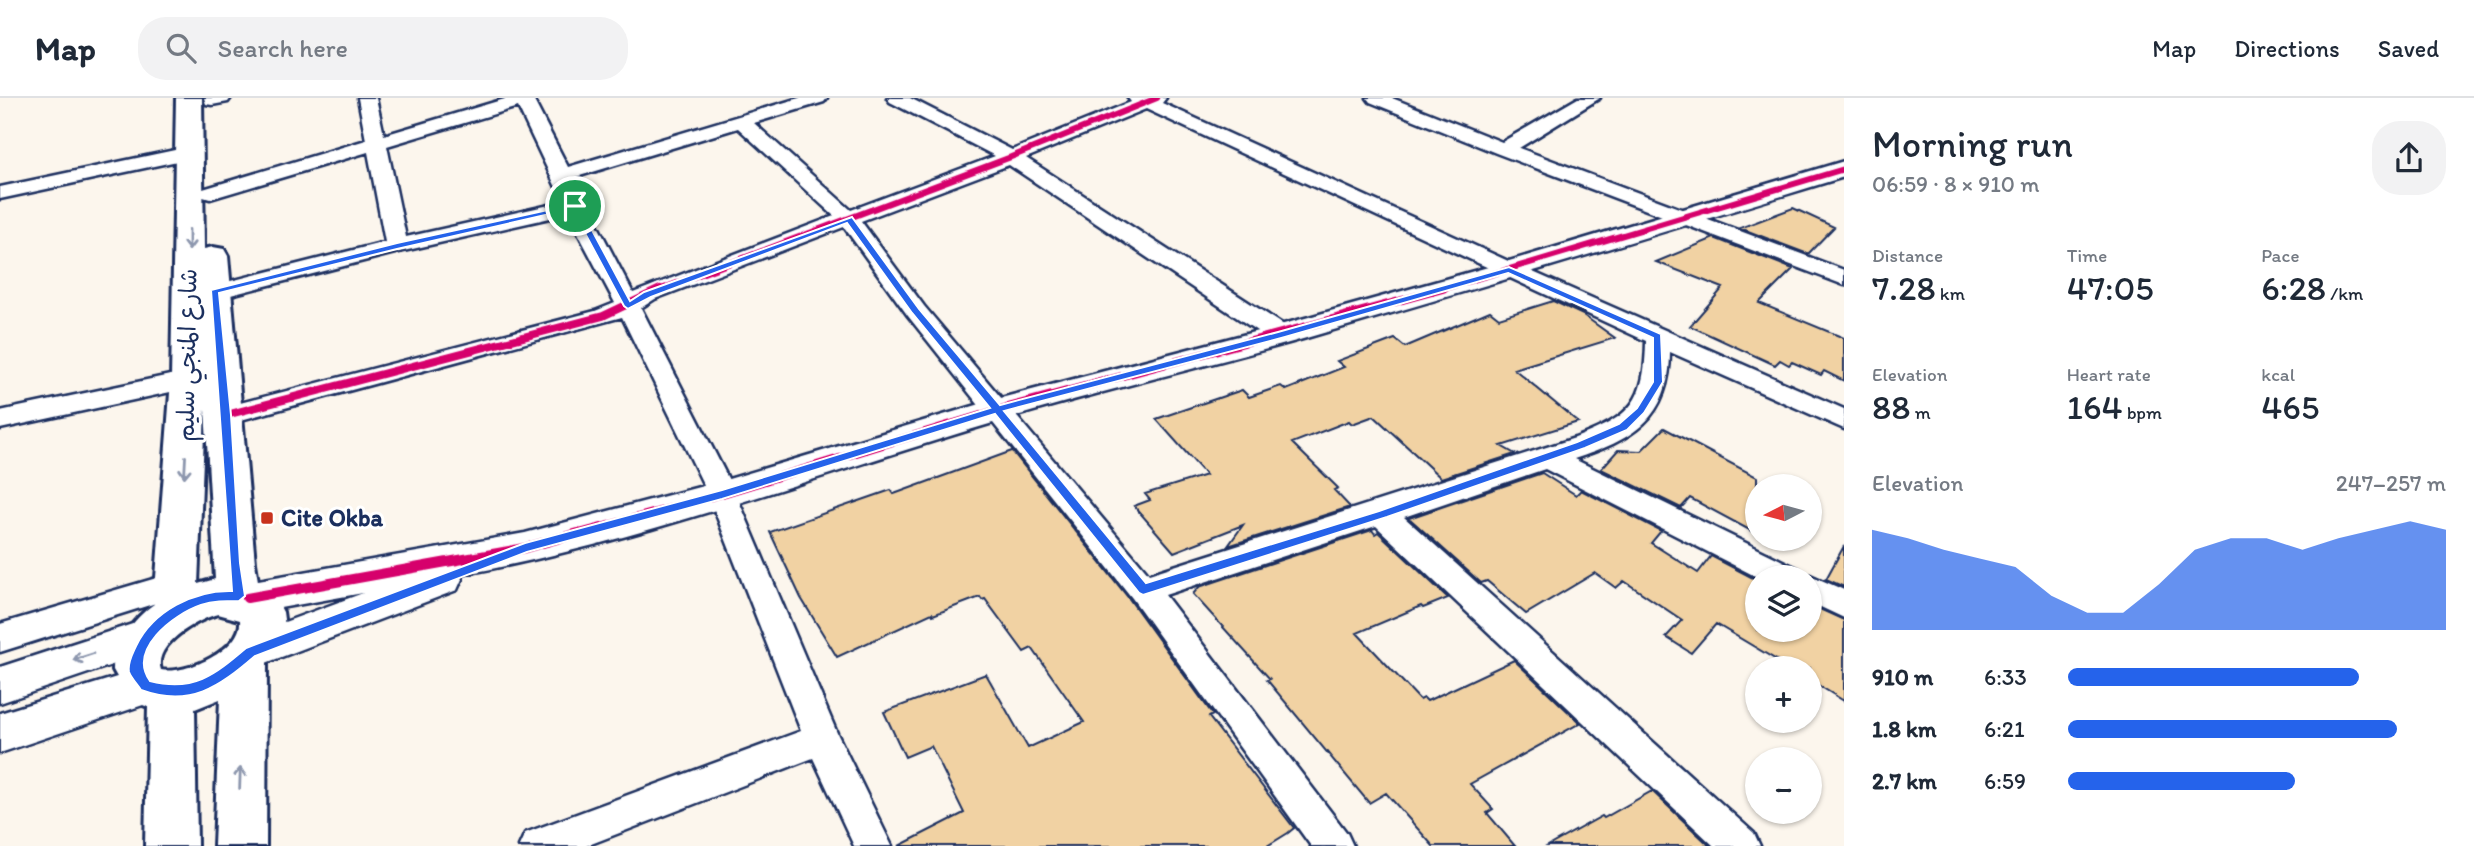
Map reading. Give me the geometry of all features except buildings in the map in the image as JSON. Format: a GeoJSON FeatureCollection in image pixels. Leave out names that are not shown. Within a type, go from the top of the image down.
{"type":"FeatureCollection","features":[{"type":"Feature","properties":{"kind":"main road","name":"شارع المنجي سليم"},"geometry":{"type":"LineString","coordinates":[[166,611],[189,380],[188,153],[209,98]]}},
{"type":"Feature","properties":{"kind":"main road","name":"شارع المنجي سليم"},"geometry":{"type":"LineString","coordinates":[[209,98],[215,292],[226,415],[234,563],[243,597]]}},
{"type":"Feature","properties":{"kind":"main road"},"geometry":{"type":"LineString","coordinates":[[240,846],[247,656],[262,626],[262,615],[258,607],[243,597],[218,596],[166,611],[137,659],[136,672],[159,689],[194,689],[221,677],[247,656]]}},
{"type":"Feature","properties":{"kind":"main road"},"geometry":{"type":"LineString","coordinates":[[159,689],[171,846]]}},
{"type":"Feature","properties":{"kind":"street"},"geometry":{"type":"LineString","coordinates":[[367,98],[397,246]]}},
{"type":"Feature","properties":{"kind":"street"},"geometry":{"type":"LineString","coordinates":[[210,192],[524,98],[575,206],[722,494],[822,739],[873,846]]}},
{"type":"Feature","properties":{"kind":"street"},"geometry":{"type":"LineString","coordinates":[[562,175],[818,98]]}},
{"type":"Feature","properties":{"kind":"street"},"geometry":{"type":"LineString","coordinates":[[897,98],[1011,157],[1281,334]]}},
{"type":"Feature","properties":{"kind":"street"},"geometry":{"type":"LineString","coordinates":[[1377,98],[1503,149],[1844,278]]}},
{"type":"Feature","properties":{"kind":"street"},"geometry":{"type":"LineString","coordinates":[[1503,149],[1591,98]]}},
{"type":"Feature","properties":{"kind":"street"},"geometry":{"type":"LineString","coordinates":[[226,415],[603,316],[647,295],[1011,157],[1146,100],[1509,270],[1844,420]]}},
{"type":"Feature","properties":{"kind":"street"},"geometry":{"type":"LineString","coordinates":[[741,121],[849,219],[915,311],[1143,589],[1334,846]]}},
{"type":"Feature","properties":{"kind":"street"},"geometry":{"type":"LineString","coordinates":[[0,193],[188,153]]}},
{"type":"Feature","properties":{"kind":"street"},"geometry":{"type":"LineString","coordinates":[[243,597],[525,548],[722,494],[997,410],[1509,270],[1844,170]]}},
{"type":"Feature","properties":{"kind":"street"},"geometry":{"type":"LineString","coordinates":[[215,292],[397,246],[575,206]]}},
{"type":"Feature","properties":{"kind":"street"},"geometry":{"type":"LineString","coordinates":[[1143,589],[1382,514],[1623,427],[1640,411],[1658,382],[1658,337]]}},
{"type":"Feature","properties":{"kind":"street"},"geometry":{"type":"LineString","coordinates":[[0,420],[189,380]]}},
{"type":"Feature","properties":{"kind":"street"},"geometry":{"type":"LineString","coordinates":[[1545,457],[1762,565]]}},
{"type":"Feature","properties":{"kind":"street"},"geometry":{"type":"LineString","coordinates":[[1382,514],[1741,846]]}},
{"type":"Feature","properties":{"kind":"street"},"geometry":{"type":"LineString","coordinates":[[247,656],[525,548]]}},
{"type":"Feature","properties":{"kind":"street"},"geometry":{"type":"LineString","coordinates":[[1822,594],[1844,605]]}},
{"type":"Feature","properties":{"kind":"street"},"geometry":{"type":"LineString","coordinates":[[0,638],[166,611]]}},
{"type":"Feature","properties":{"kind":"street"},"geometry":{"type":"LineString","coordinates":[[0,685],[166,611]]}},
{"type":"Feature","properties":{"kind":"street"},"geometry":{"type":"LineString","coordinates":[[0,733],[159,689]]}},
{"type":"Feature","properties":{"kind":"street"},"geometry":{"type":"LineString","coordinates":[[538,846],[822,739]]}},
{"type":"Feature","properties":{"kind":"cycle path"},"geometry":{"type":"LineString","coordinates":[[226,415],[603,316],[628,306],[647,294],[1011,157],[1157,98]]}},
{"type":"Feature","properties":{"kind":"cycle path"},"geometry":{"type":"LineString","coordinates":[[247,598],[525,548],[722,494],[997,410],[1281,335],[1509,270],[1844,169]]}},
{"type":"Feature","properties":{"kind":"place","name":"Cite Okba"},"geometry":{"type":"Point","coordinates":[267,518]}},
{"type":"Feature","properties":{"kind":"route"},"geometry":{"type":"LineString","coordinates":[[575,206],[397,246],[215,292],[226,415],[234,563],[239,596],[218,596],[196,601],[175,612],[155,628],[137,659],[136,672],[146,686],[172,692],[194,689],[221,677],[244,660],[250,652],[525,548],[722,494],[997,410],[1509,270],[1658,337],[1658,382],[1640,411],[1623,427],[1581,445],[1382,514],[1143,589],[997,410],[915,311],[849,219],[647,295],[628,306],[575,206]]}}]}
